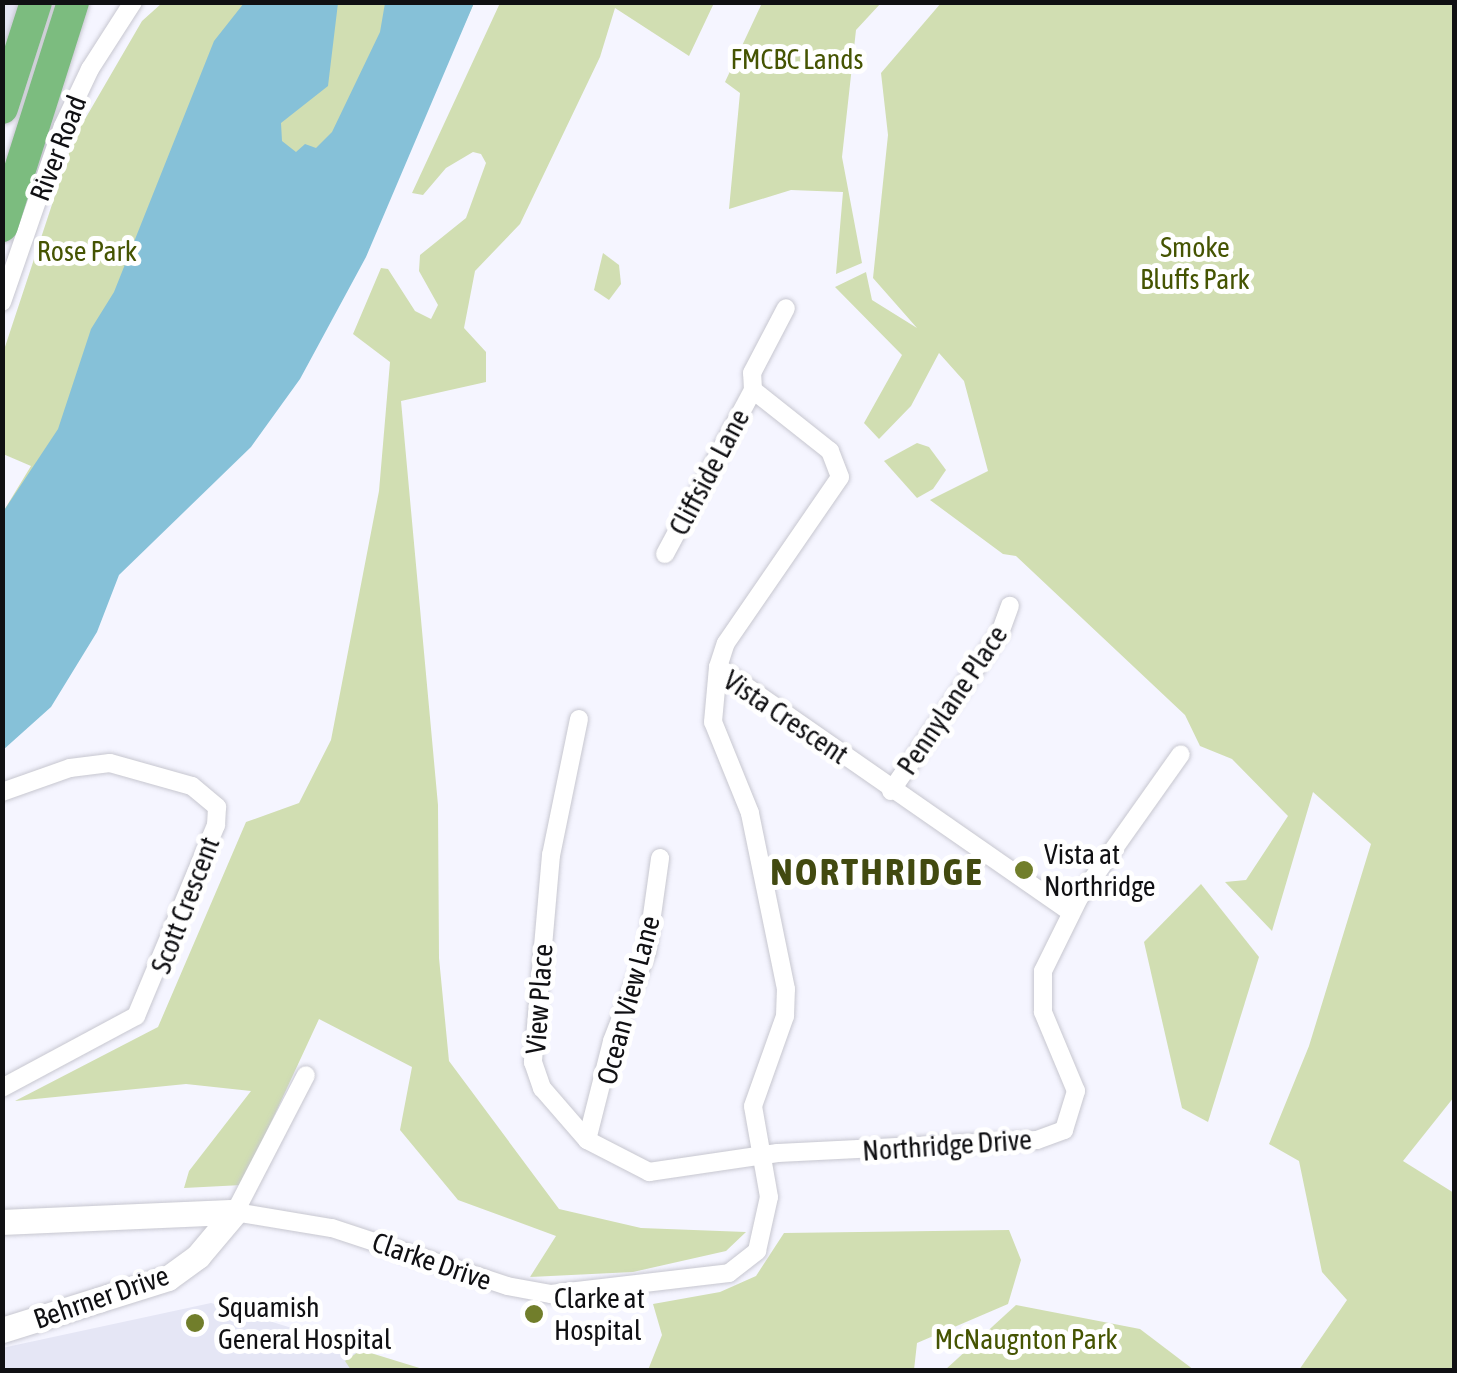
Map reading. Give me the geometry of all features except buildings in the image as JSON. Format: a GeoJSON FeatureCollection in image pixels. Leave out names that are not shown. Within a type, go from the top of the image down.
{"type":"FeatureCollection","features":[{"type":"Feature","properties":{"kind":"highway"},"geometry":{"type":"LineString","coordinates":[[2,226],[74,2]]}},
{"type":"Feature","properties":{"kind":"highway"},"geometry":{"type":"LineString","coordinates":[[51,71],[99,2]]}},
{"type":"Feature","properties":{"kind":"highway"},"geometry":{"type":"LineString","coordinates":[[2,108],[30,13]]}},
{"type":"Feature","properties":{"kind":"street","name":"River Road"},"geometry":{"type":"LineString","coordinates":[[2,302],[63,126],[90,69],[133,2]]}},
{"type":"Feature","properties":{"kind":"street","name":"Cliffside Lane"},"geometry":{"type":"LineString","coordinates":[[665,554],[753,390],[752,373],[786,308]]}},
{"type":"Feature","properties":{"kind":"street"},"geometry":{"type":"LineString","coordinates":[[718,667],[726,643],[835,488],[841,468],[830,450],[753,390]]}},
{"type":"Feature","properties":{"kind":"street","name":"Pennylane Place"},"geometry":{"type":"LineString","coordinates":[[891,791],[1000,633],[1010,606]]}},
{"type":"Feature","properties":{"kind":"street","name":"Vista Crescent"},"geometry":{"type":"LineString","coordinates":[[718,667],[1070,912]]}},
{"type":"Feature","properties":{"kind":"street","name":"Vista Crescent"},"geometry":{"type":"LineString","coordinates":[[718,667],[713,722],[750,813],[786,989],[785,1016],[753,1106],[761,1156]]}},
{"type":"Feature","properties":{"kind":"street","name":"View Place"},"geometry":{"type":"LineString","coordinates":[[579,719],[551,854],[531,1050],[542,1088],[587,1140],[649,1172],[761,1156]]}},
{"type":"Feature","properties":{"kind":"street","name":"Northridge Drive"},"geometry":{"type":"LineString","coordinates":[[761,1156],[972,1146],[1037,1140],[1064,1130],[1076,1092],[1043,1012],[1040,981],[1070,912],[1181,754]]}},
{"type":"Feature","properties":{"kind":"street","name":"Scott Crescent"},"geometry":{"type":"LineString","coordinates":[[2,792],[70,768],[110,764],[192,786],[216,808],[216,825],[144,1006],[119,1030],[2,1088]]}},
{"type":"Feature","properties":{"kind":"street","name":"Ocean View Lane"},"geometry":{"type":"LineString","coordinates":[[587,1140],[612,1040],[647,951],[660,858]]}},
{"type":"Feature","properties":{"kind":"street"},"geometry":{"type":"LineString","coordinates":[[235,1212],[306,1075]]}},
{"type":"Feature","properties":{"kind":"street","name":"Clarke Drive"},"geometry":{"type":"LineString","coordinates":[[2,1222],[235,1212],[332,1228],[531,1292],[574,1293],[738,1268],[764,1236],[769,1197],[761,1156]]}},
{"type":"Feature","properties":{"kind":"street","name":"Behrner Drive"},"geometry":{"type":"LineString","coordinates":[[2,1330],[170,1277],[198,1256],[235,1212]]}},
{"type":"Feature","properties":{"kind":"shaded area"},"geometry":{"type":"Polygon","coordinates":[[[3,3],[18,3],[19,10],[3,72],[3,3]]]}},
{"type":"Feature","properties":{"kind":"shaded area","name":"Squamish General Hospital"},"geometry":{"type":"Polygon","coordinates":[[[211,1303],[356,1348],[359,1370],[3,1370],[2,1348],[211,1303]]]}},
{"type":"Feature","properties":{"kind":"green space","name":"Rose Park"},"geometry":{"type":"Polygon","coordinates":[[[162,3],[266,3],[79,423],[3,512],[31,466],[3,454],[3,353],[74,138],[142,21],[162,3]]]}},
{"type":"Feature","properties":{"kind":"green space"},"geometry":{"type":"Polygon","coordinates":[[[290,3],[474,3],[438,83],[344,141],[212,194],[290,3]]]}},
{"type":"Feature","properties":{"kind":"green space"},"geometry":{"type":"Polygon","coordinates":[[[500,3],[714,3],[689,56],[615,8],[600,57],[520,224],[475,271],[464,328],[486,352],[486,382],[401,401],[438,805],[439,958],[449,1061],[559,1209],[641,1228],[746,1232],[726,1251],[633,1272],[530,1277],[556,1236],[458,1200],[400,1130],[412,1067],[319,1019],[242,1185],[184,1188],[189,1171],[251,1091],[186,1084],[15,1101],[158,1027],[246,822],[299,803],[331,740],[379,491],[390,362],[353,334],[381,268],[388,269],[415,311],[431,319],[438,305],[419,271],[420,255],[466,218],[486,163],[481,154],[473,152],[446,168],[423,195],[412,193],[500,3]]]}},
{"type":"Feature","properties":{"kind":"green space","name":"FMCBC Lands"},"geometry":{"type":"Polygon","coordinates":[[[762,3],[881,3],[856,30],[842,157],[862,263],[836,274],[843,192],[791,190],[729,209],[740,93],[725,82],[762,3]]]}},
{"type":"Feature","properties":{"kind":"green space","name":"Smoke Bluffs Park"},"geometry":{"type":"Polygon","coordinates":[[[941,3],[1454,3],[1454,1097],[1403,1161],[1454,1193],[1454,1370],[1299,1370],[1347,1300],[1322,1272],[1299,1161],[1269,1144],[1309,1046],[1371,844],[1313,792],[1272,931],[1225,882],[1246,880],[1288,816],[1232,759],[1200,746],[1185,715],[1016,556],[1003,554],[930,500],[988,471],[964,381],[939,353],[911,406],[879,439],[864,423],[902,355],[835,287],[866,272],[872,300],[917,328],[873,278],[888,135],[881,73],[941,3]]]}},
{"type":"Feature","properties":{"kind":"green space"},"geometry":{"type":"Polygon","coordinates":[[[603,253],[619,265],[621,284],[609,300],[594,290],[603,253]]]}},
{"type":"Feature","properties":{"kind":"green space"},"geometry":{"type":"Polygon","coordinates":[[[917,443],[929,447],[946,470],[933,489],[917,498],[884,461],[917,443]]]}},
{"type":"Feature","properties":{"kind":"green space"},"geometry":{"type":"Polygon","coordinates":[[[1201,884],[1259,957],[1208,1122],[1182,1108],[1144,942],[1201,884]]]}},
{"type":"Feature","properties":{"kind":"green space"},"geometry":{"type":"Polygon","coordinates":[[[1009,1230],[1021,1260],[1008,1304],[917,1343],[914,1370],[648,1370],[662,1335],[653,1304],[720,1292],[756,1276],[784,1233],[1009,1230]]]}},
{"type":"Feature","properties":{"kind":"green space","name":"McNaugnton Park"},"geometry":{"type":"Polygon","coordinates":[[[1016,1305],[1140,1329],[1194,1370],[945,1370],[1016,1305]]]}},
{"type":"Feature","properties":{"kind":"green space"},"geometry":{"type":"Polygon","coordinates":[[[361,1350],[426,1370],[351,1370],[345,1361],[361,1350]]]}},
{"type":"Feature","properties":{"kind":"water"},"geometry":{"type":"Polygon","coordinates":[[[244,3],[338,3],[328,86],[281,123],[282,141],[296,152],[305,144],[316,148],[332,132],[380,32],[385,3],[474,3],[366,257],[300,379],[251,447],[119,575],[97,632],[51,707],[3,750],[3,512],[58,429],[91,329],[114,292],[214,41],[244,3]]]}},
{"type":"Feature","properties":{"kind":"place","name":"Vista at Northridge"},"geometry":{"type":"Point","coordinates":[1024,870]}},
{"type":"Feature","properties":{"kind":"place","name":"Clarke at Hospital"},"geometry":{"type":"Point","coordinates":[534,1314]}},
{"type":"Feature","properties":{"kind":"place","name":"Squamish General Hospital"},"geometry":{"type":"Point","coordinates":[195,1323]}},
{"type":"Feature","properties":{"kind":"district","name":"NORTHRIDGE"},"geometry":{"type":"Point","coordinates":[877,872]}}]}
